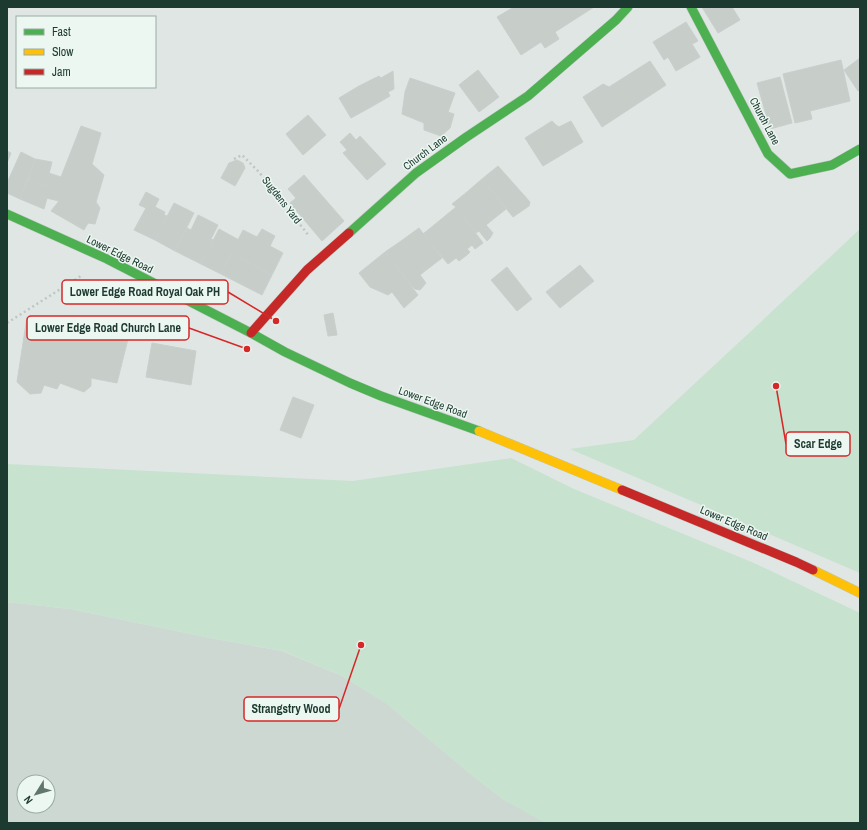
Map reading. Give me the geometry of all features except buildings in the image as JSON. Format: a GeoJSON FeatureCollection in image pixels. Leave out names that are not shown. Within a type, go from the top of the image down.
{"type":"FeatureCollection","features":[{"type":"Feature","properties":{"kind":"street","name":"Church Lane"},"geometry":{"type":"LineString","coordinates":[[251,333],[307,270],[416,173],[528,96],[616,20],[628,7]]}},
{"type":"Feature","properties":{"kind":"street","name":"Church Lane"},"geometry":{"type":"LineString","coordinates":[[691,7],[768,154],[790,174],[832,165],[860,150]]}},
{"type":"Feature","properties":{"kind":"street","name":"Lower Edge Road"},"geometry":{"type":"LineString","coordinates":[[7,214],[107,260],[251,333],[285,352],[350,383],[381,396],[485,433],[796,562],[860,593]]}},
{"type":"Feature","properties":{"kind":"path","name":"Sugdens Yard"},"geometry":{"type":"LineString","coordinates":[[234,159],[242,155],[259,172],[324,255]]}},
{"type":"Feature","properties":{"kind":"path"},"geometry":{"type":"LineString","coordinates":[[7,323],[107,260]]}},
{"type":"Feature","properties":{"kind":"shaded area"},"geometry":{"type":"Polygon","coordinates":[[[7,602],[70,609],[210,638],[282,651],[342,676],[386,703],[468,772],[504,800],[548,823],[7,823],[7,602]]]}},
{"type":"Feature","properties":{"kind":"green space"},"geometry":{"type":"Polygon","coordinates":[[[860,229],[860,573],[570,449],[634,440],[860,229]]]}},
{"type":"Feature","properties":{"kind":"green space"},"geometry":{"type":"Polygon","coordinates":[[[511,458],[574,489],[754,563],[860,613],[860,823],[545,823],[504,800],[468,772],[386,703],[342,676],[283,651],[210,638],[70,609],[7,602],[7,464],[353,481],[511,458]]]}},
{"type":"Feature","properties":{"kind":"traffic: fast"},"geometry":{"type":"LineString","coordinates":[[349,233],[416,173],[528,96],[616,20],[628,7]]}},
{"type":"Feature","properties":{"kind":"traffic: fast"},"geometry":{"type":"LineString","coordinates":[[691,7],[768,154],[790,174],[832,165],[860,149]]}},
{"type":"Feature","properties":{"kind":"traffic: fast"},"geometry":{"type":"LineString","coordinates":[[7,214],[107,259],[285,352],[350,383],[381,396],[479,431]]}},
{"type":"Feature","properties":{"kind":"traffic: slow"},"geometry":{"type":"LineString","coordinates":[[479,431],[622,490]]}},
{"type":"Feature","properties":{"kind":"traffic: slow"},"geometry":{"type":"LineString","coordinates":[[813,570],[860,593]]}},
{"type":"Feature","properties":{"kind":"traffic: jam"},"geometry":{"type":"LineString","coordinates":[[251,333],[307,270],[349,233]]}},
{"type":"Feature","properties":{"kind":"traffic: jam"},"geometry":{"type":"LineString","coordinates":[[622,490],[813,570]]}},
{"type":"Feature","properties":{"kind":"place","name":"Lower Edge Road Royal Oak PH"},"geometry":{"type":"Point","coordinates":[276,321]}},
{"type":"Feature","properties":{"kind":"place","name":"Lower Edge Road Church Lane"},"geometry":{"type":"Point","coordinates":[247,349]}},
{"type":"Feature","properties":{"kind":"place","name":"Scar Edge"},"geometry":{"type":"Point","coordinates":[776,386]}},
{"type":"Feature","properties":{"kind":"place","name":"Strangstry Wood"},"geometry":{"type":"Point","coordinates":[361,645]}}]}
